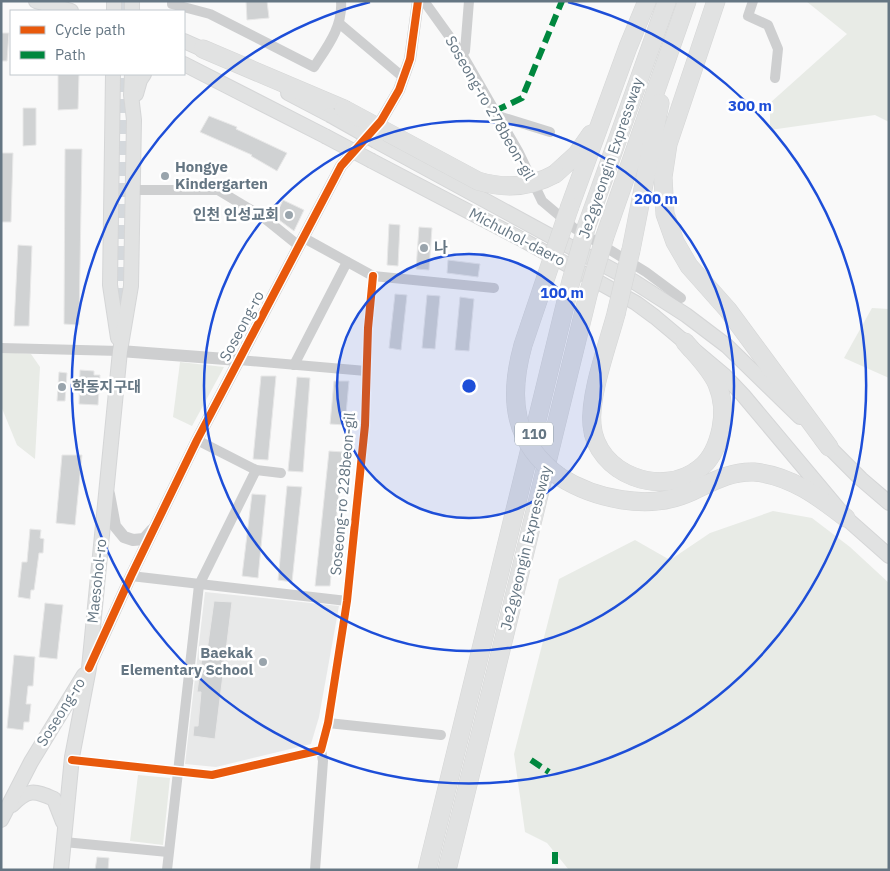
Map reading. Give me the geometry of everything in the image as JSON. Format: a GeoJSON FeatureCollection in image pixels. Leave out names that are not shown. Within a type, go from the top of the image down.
{"type":"FeatureCollection","features":[{"type":"Feature","properties":{"kind":"highway"},"geometry":{"type":"LineString","coordinates":[[647,1],[628,47],[570,206],[523,345],[517,368],[515,387],[518,417],[525,439],[539,458],[560,477],[583,489],[610,497],[653,501],[677,497],[729,475],[745,472],[761,473],[778,477],[797,485],[846,518]]}},
{"type":"Feature","properties":{"kind":"highway","name":"Je2gyeongin Expressway"},"geometry":{"type":"LineString","coordinates":[[428,866],[571,281],[587,226],[667,1]]}},
{"type":"Feature","properties":{"kind":"highway","name":"Je2gyeongin Expressway"},"geometry":{"type":"LineString","coordinates":[[447,869],[588,292],[605,236],[687,1]]}},
{"type":"Feature","properties":{"kind":"highway"},"geometry":{"type":"LineString","coordinates":[[716,1],[674,124],[664,165],[663,190],[665,214],[675,242],[690,266],[728,310],[829,447]]}},
{"type":"Feature","properties":{"kind":"highway"},"geometry":{"type":"LineString","coordinates":[[671,46],[631,250],[596,389],[592,426],[597,445],[608,460],[633,477],[671,481],[687,476],[706,463],[717,441],[723,415],[720,394],[712,376],[685,342]]}},
{"type":"Feature","properties":{"kind":"highway"},"geometry":{"type":"LineString","coordinates":[[203,49],[478,181],[498,186],[518,186],[538,182],[555,174],[566,165],[585,143],[610,99]]}},
{"type":"Feature","properties":{"kind":"main road"},"geometry":{"type":"LineString","coordinates":[[36,1],[67,10]]}},
{"type":"Feature","properties":{"kind":"main road"},"geometry":{"type":"LineString","coordinates":[[185,41],[203,49]]}},
{"type":"Feature","properties":{"kind":"main road","name":"Michuhol-daero"},"geometry":{"type":"LineString","coordinates":[[187,67],[523,240],[636,303],[655,316],[724,375],[846,518],[889,556]]}},
{"type":"Feature","properties":{"kind":"main road"},"geometry":{"type":"LineString","coordinates":[[113,75],[110,285],[120,351]]}},
{"type":"Feature","properties":{"kind":"main road"},"geometry":{"type":"LineString","coordinates":[[132,75],[131,95],[134,120]]}},
{"type":"Feature","properties":{"kind":"main road"},"geometry":{"type":"LineString","coordinates":[[120,351],[132,286],[134,120],[137,89],[143,75]]}},
{"type":"Feature","properties":{"kind":"main road"},"geometry":{"type":"LineString","coordinates":[[113,96],[117,86],[122,84],[128,87],[131,95]]}},
{"type":"Feature","properties":{"kind":"main road","name":"Michuhol-daero"},"geometry":{"type":"LineString","coordinates":[[337,112],[376,141],[633,281],[686,315],[727,346],[829,447],[889,503]]}},
{"type":"Feature","properties":{"kind":"main road","name":"Maesohol-ro"},"geometry":{"type":"LineString","coordinates":[[61,870],[72,760],[89,668],[120,351]]}},
{"type":"Feature","properties":{"kind":"main road","name":"Soseong-ro"},"geometry":{"type":"LineString","coordinates":[[3,815],[31,762],[89,668]]}},
{"type":"Feature","properties":{"kind":"main road"},"geometry":{"type":"LineString","coordinates":[[3,815],[23,794],[39,793],[54,799],[64,836]]}},
{"type":"Feature","properties":{"kind":"street"},"geometry":{"type":"LineString","coordinates":[[172,3],[210,14],[314,67],[340,24],[341,1]]}},
{"type":"Feature","properties":{"kind":"street","name":"Soseong-ro"},"geometry":{"type":"LineString","coordinates":[[89,668],[197,440],[341,166],[381,121],[399,90],[410,59],[418,1]]}},
{"type":"Feature","properties":{"kind":"street","name":"Soseong-ro 278beon-gil"},"geometry":{"type":"LineString","coordinates":[[424,1],[462,54],[518,151],[542,201],[574,228],[646,272],[681,298]]}},
{"type":"Feature","properties":{"kind":"street"},"geometry":{"type":"LineString","coordinates":[[462,54],[465,51],[470,1]]}},
{"type":"Feature","properties":{"kind":"street"},"geometry":{"type":"LineString","coordinates":[[753,1],[748,16],[768,25],[778,49],[775,78]]}},
{"type":"Feature","properties":{"kind":"street"},"geometry":{"type":"LineString","coordinates":[[340,24],[404,78]]}},
{"type":"Feature","properties":{"kind":"street"},"geometry":{"type":"LineString","coordinates":[[498,116],[550,132]]}},
{"type":"Feature","properties":{"kind":"street"},"geometry":{"type":"LineString","coordinates":[[133,190],[218,190],[301,242],[347,262],[373,276],[494,288]]}},
{"type":"Feature","properties":{"kind":"street"},"geometry":{"type":"LineString","coordinates":[[294,365],[347,262]]}},
{"type":"Feature","properties":{"kind":"street","name":"Soseong-ro 228beon-gil"},"geometry":{"type":"LineString","coordinates":[[315,870],[323,761],[321,750],[328,723],[347,600],[365,425],[368,328],[373,276]]}},
{"type":"Feature","properties":{"kind":"street"},"geometry":{"type":"LineString","coordinates":[[1,348],[120,351],[366,371]]}},
{"type":"Feature","properties":{"kind":"street"},"geometry":{"type":"LineString","coordinates":[[197,440],[256,470],[282,473]]}},
{"type":"Feature","properties":{"kind":"street"},"geometry":{"type":"LineString","coordinates":[[167,870],[199,585],[256,470]]}},
{"type":"Feature","properties":{"kind":"street"},"geometry":{"type":"LineString","coordinates":[[108,479],[115,526],[124,537],[133,540],[144,539],[155,526]]}},
{"type":"Feature","properties":{"kind":"street"},"geometry":{"type":"LineString","coordinates":[[131,576],[347,600]]}},
{"type":"Feature","properties":{"kind":"street"},"geometry":{"type":"LineString","coordinates":[[328,723],[441,735]]}},
{"type":"Feature","properties":{"kind":"street"},"geometry":{"type":"LineString","coordinates":[[72,760],[219,774],[321,750]]}},
{"type":"Feature","properties":{"kind":"street"},"geometry":{"type":"LineString","coordinates":[[64,836],[168,852]]}},
{"type":"Feature","properties":{"kind":"shaded area"},"geometry":{"type":"Polygon","coordinates":[[[806,1],[889,1],[889,122],[875,115],[770,130],[770,103],[847,34],[806,1]]]}},
{"type":"Feature","properties":{"kind":"shaded area"},"geometry":{"type":"Polygon","coordinates":[[[872,308],[889,309],[889,378],[844,358],[872,308]]]}},
{"type":"Feature","properties":{"kind":"shaded area"},"geometry":{"type":"Polygon","coordinates":[[[1,352],[31,354],[40,367],[35,459],[17,445],[1,406],[1,352]]]}},
{"type":"Feature","properties":{"kind":"shaded area"},"geometry":{"type":"Polygon","coordinates":[[[180,362],[224,367],[192,426],[173,417],[180,362]]]}},
{"type":"Feature","properties":{"kind":"shaded area"},"geometry":{"type":"Polygon","coordinates":[[[773,511],[812,518],[850,547],[889,583],[889,870],[569,870],[547,843],[525,832],[514,754],[559,579],[635,540],[670,560],[710,533],[773,511]]]}},
{"type":"Feature","properties":{"kind":"shaded area","name":"Baekak Elementary School"},"geometry":{"type":"Polygon","coordinates":[[[205,592],[339,606],[319,717],[311,744],[216,767],[185,764],[205,592]]]}},
{"type":"Feature","properties":{"kind":"shaded area"},"geometry":{"type":"Polygon","coordinates":[[[138,775],[170,778],[163,845],[130,841],[138,775]]]}},
{"type":"Feature","properties":{"kind":"building"},"geometry":{"type":"Polygon","coordinates":[[[246,1],[267,1],[269,18],[247,20],[246,1]]]}},
{"type":"Feature","properties":{"kind":"building"},"geometry":{"type":"Polygon","coordinates":[[[1,33],[9,33],[7,61],[1,61],[1,33]]]}},
{"type":"Feature","properties":{"kind":"building"},"geometry":{"type":"Polygon","coordinates":[[[58,75],[79,75],[78,109],[58,110],[58,75]]]}},
{"type":"Feature","properties":{"kind":"building"},"geometry":{"type":"Polygon","coordinates":[[[23,108],[36,108],[36,145],[23,146],[23,108]]]}},
{"type":"Feature","properties":{"kind":"building"},"geometry":{"type":"Polygon","coordinates":[[[209,116],[237,127],[236,129],[287,153],[277,171],[252,155],[200,132],[209,116]]]}},
{"type":"Feature","properties":{"kind":"building"},"geometry":{"type":"Polygon","coordinates":[[[65,149],[82,149],[79,325],[64,324],[65,149]]]}},
{"type":"Feature","properties":{"kind":"building"},"geometry":{"type":"Polygon","coordinates":[[[1,153],[13,153],[11,222],[1,222],[1,153]]]}},
{"type":"Feature","properties":{"kind":"building","name":"인천 인성교회"},"geometry":{"type":"Polygon","coordinates":[[[283,200],[304,210],[294,231],[275,217],[283,200]]]}},
{"type":"Feature","properties":{"kind":"building"},"geometry":{"type":"Polygon","coordinates":[[[389,224],[400,225],[398,266],[387,265],[389,224]]]}},
{"type":"Feature","properties":{"kind":"building","name":"나"},"geometry":{"type":"Polygon","coordinates":[[[419,227],[432,228],[429,270],[416,269],[419,227]]]}},
{"type":"Feature","properties":{"kind":"building"},"geometry":{"type":"Polygon","coordinates":[[[18,245],[32,246],[29,326],[14,326],[18,245]]]}},
{"type":"Feature","properties":{"kind":"building"},"geometry":{"type":"Polygon","coordinates":[[[448,260],[480,264],[478,277],[447,273],[448,260]]]}},
{"type":"Feature","properties":{"kind":"building"},"geometry":{"type":"Polygon","coordinates":[[[395,294],[407,295],[401,350],[389,348],[395,294]]]}},
{"type":"Feature","properties":{"kind":"building"},"geometry":{"type":"Polygon","coordinates":[[[427,295],[440,296],[435,349],[422,348],[427,295]]]}},
{"type":"Feature","properties":{"kind":"building"},"geometry":{"type":"Polygon","coordinates":[[[460,297],[474,299],[469,351],[455,350],[460,297]]]}},
{"type":"Feature","properties":{"kind":"building"},"geometry":{"type":"Polygon","coordinates":[[[80,370],[94,371],[94,375],[100,375],[98,405],[79,404],[80,370]]]}},
{"type":"Feature","properties":{"kind":"building","name":"학동지구대"},"geometry":{"type":"Polygon","coordinates":[[[59,372],[67,373],[65,401],[57,401],[59,372]]]}},
{"type":"Feature","properties":{"kind":"building"},"geometry":{"type":"Polygon","coordinates":[[[261,376],[276,376],[268,460],[253,459],[261,376]]]}},
{"type":"Feature","properties":{"kind":"building"},"geometry":{"type":"Polygon","coordinates":[[[297,377],[310,378],[303,472],[288,471],[297,377]]]}},
{"type":"Feature","properties":{"kind":"building"},"geometry":{"type":"Polygon","coordinates":[[[334,381],[349,381],[345,425],[330,424],[334,381]]]}},
{"type":"Feature","properties":{"kind":"building"},"geometry":{"type":"Polygon","coordinates":[[[329,451],[343,452],[330,586],[315,586],[329,451]]]}},
{"type":"Feature","properties":{"kind":"building"},"geometry":{"type":"Polygon","coordinates":[[[62,455],[82,455],[75,525],[56,523],[62,455]]]}},
{"type":"Feature","properties":{"kind":"building"},"geometry":{"type":"Polygon","coordinates":[[[287,486],[302,487],[292,582],[278,580],[287,486]]]}},
{"type":"Feature","properties":{"kind":"building"},"geometry":{"type":"Polygon","coordinates":[[[252,494],[266,495],[258,578],[242,576],[252,494]]]}},
{"type":"Feature","properties":{"kind":"building"},"geometry":{"type":"Polygon","coordinates":[[[30,529],[41,530],[40,538],[44,539],[43,553],[39,553],[34,590],[31,590],[30,599],[18,597],[22,562],[27,562],[30,529]]]}},
{"type":"Feature","properties":{"kind":"building"},"geometry":{"type":"Polygon","coordinates":[[[214,601],[232,602],[215,739],[193,736],[194,726],[198,726],[201,692],[197,692],[203,651],[207,651],[214,601]]]}},
{"type":"Feature","properties":{"kind":"building"},"geometry":{"type":"Polygon","coordinates":[[[45,603],[63,605],[57,659],[39,657],[45,603]]]}},
{"type":"Feature","properties":{"kind":"building"},"geometry":{"type":"Polygon","coordinates":[[[14,655],[35,657],[33,686],[28,686],[26,704],[31,704],[29,722],[24,722],[23,730],[7,728],[14,655]]]}},
{"type":"Feature","properties":{"kind":"building"},"geometry":{"type":"Polygon","coordinates":[[[97,857],[109,858],[108,870],[95,870],[97,857]]]}},
{"type":"Feature","properties":{"kind":"tunnel"},"geometry":{"type":"LineString","coordinates":[[123,1],[123,10]]}},
{"type":"Feature","properties":{"kind":"tunnel"},"geometry":{"type":"LineString","coordinates":[[121,323],[123,75]]}},
{"type":"Feature","properties":{"kind":"marked path"},"geometry":{"type":"LineString","coordinates":[[495,111],[522,98],[562,1]]}},
{"type":"Feature","properties":{"kind":"marked path"},"geometry":{"type":"LineString","coordinates":[[531,760],[549,772]]}},
{"type":"Feature","properties":{"kind":"marked path"},"geometry":{"type":"LineString","coordinates":[[555,852],[555,870]]}},
{"type":"Feature","properties":{"kind":"cycle path"},"geometry":{"type":"LineString","coordinates":[[89,668],[197,440],[341,166],[381,121],[399,90],[410,59],[418,1]]}},
{"type":"Feature","properties":{"kind":"cycle path"},"geometry":{"type":"LineString","coordinates":[[72,760],[212,775],[321,750],[328,723],[347,601],[365,425],[368,328],[373,276]]}},
{"type":"Feature","properties":{"kind":"place","name":"Hongye Kindergarten"},"geometry":{"type":"Point","coordinates":[165,176]}},
{"type":"Feature","properties":{"kind":"place","name":"인천 인성교회"},"geometry":{"type":"Point","coordinates":[289,215]}},
{"type":"Feature","properties":{"kind":"place","name":"나"},"geometry":{"type":"Point","coordinates":[424,248]}},
{"type":"Feature","properties":{"kind":"place","name":"학동지구대"},"geometry":{"type":"Point","coordinates":[62,387]}},
{"type":"Feature","properties":{"kind":"place","name":"Baekak Elementary School"},"geometry":{"type":"Point","coordinates":[263,662]}}]}
